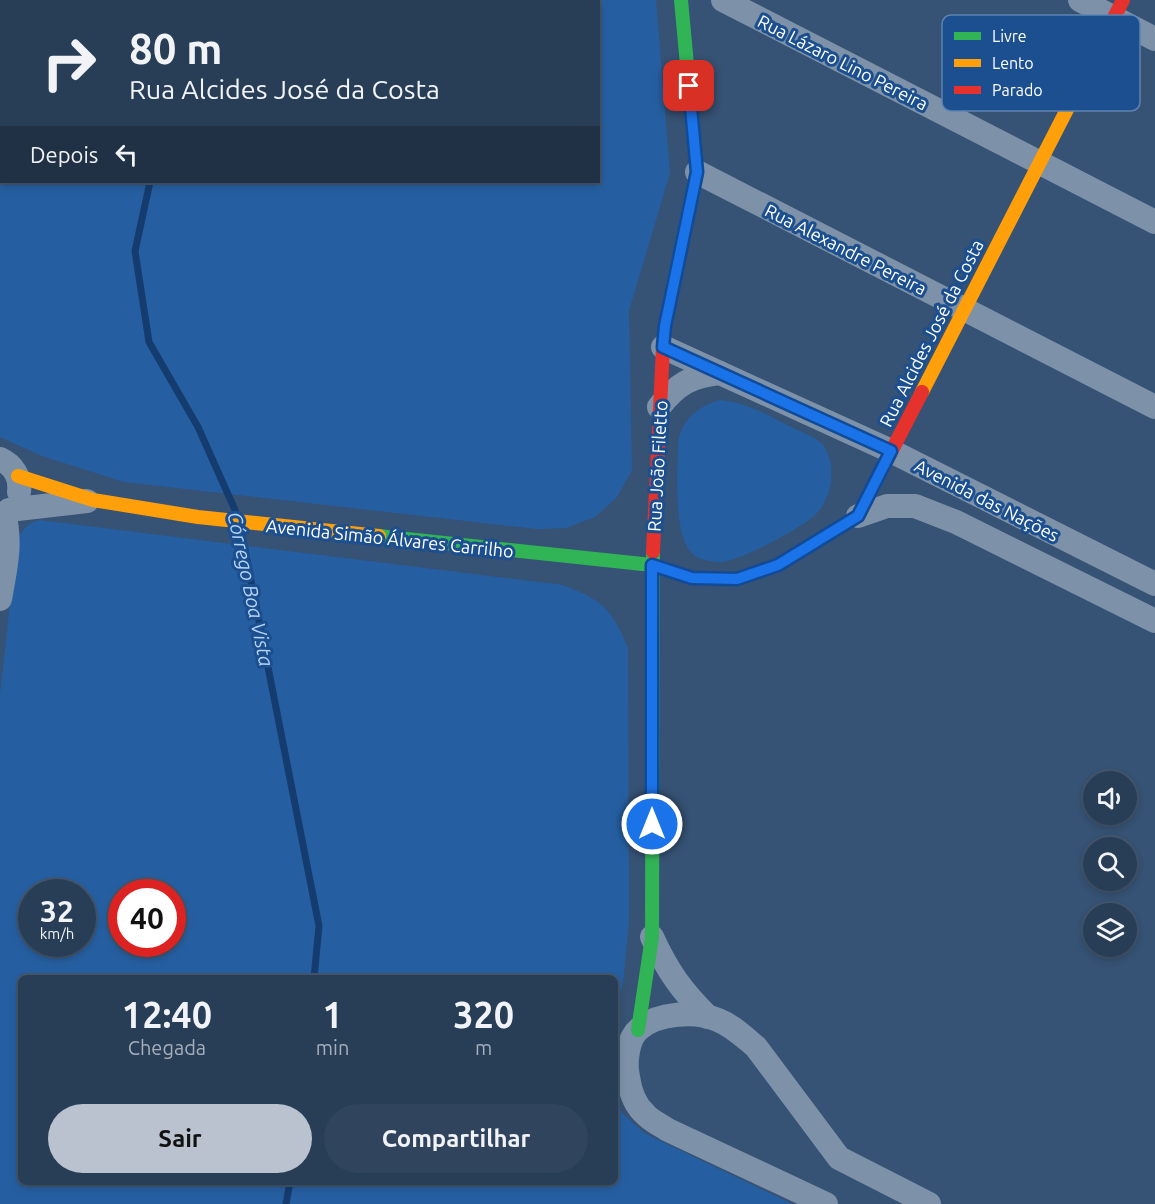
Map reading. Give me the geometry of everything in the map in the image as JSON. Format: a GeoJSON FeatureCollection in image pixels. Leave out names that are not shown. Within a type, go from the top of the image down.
{"type":"FeatureCollection","features":[{"type":"Feature","properties":{"kind":"street","name":"Rua João Filetto"},"geometry":{"type":"LineString","coordinates":[[638,1029],[652,937],[652,565],[663,347],[665,326],[697,172],[681,0]]}},
{"type":"Feature","properties":{"kind":"street","name":"Rua Lázaro Lino Pereira"},"geometry":{"type":"LineString","coordinates":[[723,0],[1155,222]]}},
{"type":"Feature","properties":{"kind":"street"},"geometry":{"type":"LineString","coordinates":[[1080,0],[1118,9]]}},
{"type":"Feature","properties":{"kind":"street"},"geometry":{"type":"LineString","coordinates":[[1140,27],[1155,39]]}},
{"type":"Feature","properties":{"kind":"street","name":"Rua Alcides José da Costa"},"geometry":{"type":"LineString","coordinates":[[858,516],[1065,111]]}},
{"type":"Feature","properties":{"kind":"street","name":"Rua Alexandre Pereira"},"geometry":{"type":"LineString","coordinates":[[697,172],[1155,407]]}},
{"type":"Feature","properties":{"kind":"street","name":"Avenida das Nações"},"geometry":{"type":"LineString","coordinates":[[663,347],[891,451],[1155,584]]}},
{"type":"Feature","properties":{"kind":"street"},"geometry":{"type":"LineString","coordinates":[[659,407],[670,393],[685,382],[702,375],[720,373]]}},
{"type":"Feature","properties":{"kind":"street"},"geometry":{"type":"LineString","coordinates":[[0,459],[12,467],[18,476],[20,485],[19,494],[4,513],[8,528],[8,557],[0,599]]}},
{"type":"Feature","properties":{"kind":"street","name":"Avenida Simão Álvares Carrilho"},"geometry":{"type":"LineString","coordinates":[[18,476],[93,500],[198,517],[652,565]]}},
{"type":"Feature","properties":{"kind":"street","name":"Avenida Simão Álvares Carrilho"},"geometry":{"type":"LineString","coordinates":[[4,513],[93,500]]}},
{"type":"Feature","properties":{"kind":"street","name":"Avenida das Nações"},"geometry":{"type":"LineString","coordinates":[[858,516],[887,506],[915,506],[956,522],[1155,621]]}},
{"type":"Feature","properties":{"kind":"street"},"geometry":{"type":"LineString","coordinates":[[652,565],[692,578],[737,579],[778,565],[858,516]]}},
{"type":"Feature","properties":{"kind":"street","name":"Rua João Filetto"},"geometry":{"type":"LineString","coordinates":[[652,937],[665,966],[690,999],[708,1017]]}},
{"type":"Feature","properties":{"kind":"street"},"geometry":{"type":"LineString","coordinates":[[826,1204],[668,1130],[644,1114],[631,1094],[626,1071],[629,1046],[638,1029],[660,1018],[689,1013],[718,1019],[739,1032],[756,1047],[839,1158],[929,1204]]}},
{"type":"Feature","properties":{"kind":"shaded area"},"geometry":{"type":"Polygon","coordinates":[[[600,0],[656,0],[670,173],[629,311],[632,470],[617,497],[595,517],[566,528],[536,529],[124,482],[42,456],[0,437],[0,183],[600,183],[600,0]]]}},
{"type":"Feature","properties":{"kind":"shaded area"},"geometry":{"type":"Polygon","coordinates":[[[719,400],[739,403],[756,410],[816,440],[823,445],[827,453],[831,470],[827,498],[810,519],[786,535],[755,550],[720,562],[699,558],[687,546],[679,519],[677,487],[678,444],[686,421],[704,406],[719,400]]]}},
{"type":"Feature","properties":{"kind":"shaded area"},"geometry":{"type":"Polygon","coordinates":[[[39,520],[563,585],[597,601],[611,615],[628,648],[629,921],[623,982],[618,1003],[618,975],[18,975],[18,1185],[618,1185],[618,1106],[622,1113],[644,1133],[792,1204],[0,1204],[0,694],[17,541],[25,528],[39,520]]]}},
{"type":"Feature","properties":{"kind":"waterway","name":"Córrego Boa Vista"},"geometry":{"type":"LineString","coordinates":[[150,183],[135,251],[149,342],[198,427],[235,510]]}},
{"type":"Feature","properties":{"kind":"waterway","name":"Córrego Boa Vista"},"geometry":{"type":"LineString","coordinates":[[241,530],[319,926],[314,975]]}},
{"type":"Feature","properties":{"kind":"waterway","name":"Córrego Boa Vista"},"geometry":{"type":"LineString","coordinates":[[286,1204],[289,1185]]}},
{"type":"Feature","properties":{"kind":"traffic: fast"},"geometry":{"type":"LineString","coordinates":[[673,286],[697,172],[681,0]]}},
{"type":"Feature","properties":{"kind":"traffic: fast"},"geometry":{"type":"LineString","coordinates":[[379,536],[652,565],[673,572]]}},
{"type":"Feature","properties":{"kind":"traffic: fast"},"geometry":{"type":"LineString","coordinates":[[638,1030],[652,937],[653,552]]}},
{"type":"Feature","properties":{"kind":"traffic: slow"},"geometry":{"type":"LineString","coordinates":[[922,392],[1066,111]]}},
{"type":"Feature","properties":{"kind":"traffic: slow"},"geometry":{"type":"LineString","coordinates":[[18,476],[93,500],[198,517],[379,536]]}},
{"type":"Feature","properties":{"kind":"traffic: jam"},"geometry":{"type":"LineString","coordinates":[[1115,15],[1123,0]]}},
{"type":"Feature","properties":{"kind":"traffic: jam"},"geometry":{"type":"LineString","coordinates":[[653,552],[663,347],[673,286]]}},
{"type":"Feature","properties":{"kind":"traffic: jam"},"geometry":{"type":"LineString","coordinates":[[673,572],[692,578],[737,579],[778,565],[858,516],[922,392]]}},
{"type":"Feature","properties":{"kind":"route"},"geometry":{"type":"LineString","coordinates":[[652,824],[652,565],[692,578],[737,579],[778,565],[858,516],[891,451],[663,347],[665,326],[697,172],[689,86]]}}]}
